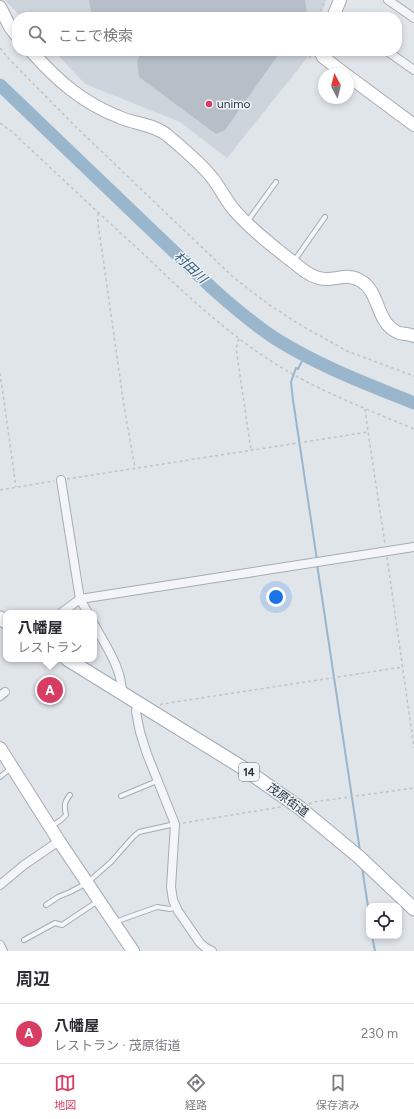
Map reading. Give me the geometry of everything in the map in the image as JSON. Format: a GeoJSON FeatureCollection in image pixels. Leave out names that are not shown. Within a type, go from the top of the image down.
{"type":"FeatureCollection","features":[{"type":"Feature","properties":{"kind":"main road","name":"茂原街道"},"geometry":{"type":"LineString","coordinates":[[72,662],[243,768],[297,806],[360,857],[414,909]]}},
{"type":"Feature","properties":{"kind":"street"},"geometry":{"type":"LineString","coordinates":[[337,12],[340,0]]}},
{"type":"Feature","properties":{"kind":"street"},"geometry":{"type":"LineString","coordinates":[[388,0],[414,18]]}},
{"type":"Feature","properties":{"kind":"street"},"geometry":{"type":"LineString","coordinates":[[0,7],[12,30]]}},
{"type":"Feature","properties":{"kind":"street"},"geometry":{"type":"LineString","coordinates":[[36,56],[58,80],[82,99],[119,118],[151,127],[166,134],[207,171],[220,187],[231,206],[278,251],[306,272],[320,278],[327,279],[348,276],[362,281],[370,290],[385,322],[399,333],[414,336]]}},
{"type":"Feature","properties":{"kind":"street"},"geometry":{"type":"LineString","coordinates":[[322,56],[337,68]]}},
{"type":"Feature","properties":{"kind":"street"},"geometry":{"type":"LineString","coordinates":[[394,56],[414,70]]}},
{"type":"Feature","properties":{"kind":"street"},"geometry":{"type":"LineString","coordinates":[[354,80],[414,125]]}},
{"type":"Feature","properties":{"kind":"street"},"geometry":{"type":"LineString","coordinates":[[61,480],[80,599],[86,610]]}},
{"type":"Feature","properties":{"kind":"street"},"geometry":{"type":"LineString","coordinates":[[65,610],[80,599],[414,547]]}},
{"type":"Feature","properties":{"kind":"street"},"geometry":{"type":"LineString","coordinates":[[97,630],[114,661],[122,684],[122,693]]}},
{"type":"Feature","properties":{"kind":"street"},"geometry":{"type":"LineString","coordinates":[[137,702],[136,712],[140,732],[157,781],[175,824],[171,887],[176,908],[200,943],[210,951]]}},
{"type":"Feature","properties":{"kind":"street"},"geometry":{"type":"LineString","coordinates":[[0,748],[50,828],[133,951]]}},
{"type":"Feature","properties":{"kind":"street"},"geometry":{"type":"LineString","coordinates":[[0,885],[24,865],[59,841]]}},
{"type":"Feature","properties":{"kind":"street"},"geometry":{"type":"LineString","coordinates":[[0,945],[3,951]]}},
{"type":"Feature","properties":{"kind":"lane"},"geometry":{"type":"LineString","coordinates":[[247,222],[276,182]]}},
{"type":"Feature","properties":{"kind":"lane"},"geometry":{"type":"LineString","coordinates":[[293,262],[325,217]]}},
{"type":"Feature","properties":{"kind":"lane"},"geometry":{"type":"LineString","coordinates":[[0,777],[12,767]]}},
{"type":"Feature","properties":{"kind":"lane"},"geometry":{"type":"LineString","coordinates":[[121,796],[157,781]]}},
{"type":"Feature","properties":{"kind":"lane"},"geometry":{"type":"LineString","coordinates":[[50,828],[66,815],[64,806],[70,795]]}},
{"type":"Feature","properties":{"kind":"lane"},"geometry":{"type":"LineString","coordinates":[[46,905],[58,896],[70,892],[87,883],[111,862],[139,832],[175,824]]}},
{"type":"Feature","properties":{"kind":"lane"},"geometry":{"type":"LineString","coordinates":[[24,940],[55,923],[62,925],[98,901]]}},
{"type":"Feature","properties":{"kind":"lane"},"geometry":{"type":"LineString","coordinates":[[114,922],[157,907],[170,909],[176,908]]}},
{"type":"Feature","properties":{"kind":"path"},"geometry":{"type":"LineString","coordinates":[[320,12],[325,0]]}},
{"type":"Feature","properties":{"kind":"path"},"geometry":{"type":"LineString","coordinates":[[0,48],[76,127],[233,277],[268,304],[302,326],[347,351],[414,376]]}},
{"type":"Feature","properties":{"kind":"path"},"geometry":{"type":"LineString","coordinates":[[0,123],[12,131],[173,283],[239,339],[262,356],[330,394],[414,429]]}},
{"type":"Feature","properties":{"kind":"path"},"geometry":{"type":"LineString","coordinates":[[98,213],[104,269],[135,468]]}},
{"type":"Feature","properties":{"kind":"path"},"geometry":{"type":"LineString","coordinates":[[239,339],[236,348],[251,450]]}},
{"type":"Feature","properties":{"kind":"path"},"geometry":{"type":"LineString","coordinates":[[0,373],[16,487]]}},
{"type":"Feature","properties":{"kind":"path"},"geometry":{"type":"LineString","coordinates":[[365,408],[414,748]]}},
{"type":"Feature","properties":{"kind":"path"},"geometry":{"type":"LineString","coordinates":[[0,490],[368,432]]}},
{"type":"Feature","properties":{"kind":"path"},"geometry":{"type":"LineString","coordinates":[[153,712],[162,704],[403,667]]}},
{"type":"Feature","properties":{"kind":"path"},"geometry":{"type":"LineString","coordinates":[[175,824],[414,788]]}},
{"type":"Feature","properties":{"kind":"shaded area"},"geometry":{"type":"Polygon","coordinates":[[[5,0],[326,0],[322,12],[16,12],[5,0]]]}},
{"type":"Feature","properties":{"kind":"shaded area"},"geometry":{"type":"Polygon","coordinates":[[[59,56],[308,56],[227,158],[180,122],[85,84],[59,56]]]}},
{"type":"Feature","properties":{"kind":"building"},"geometry":{"type":"Polygon","coordinates":[[[89,0],[305,0],[307,12],[92,12],[89,0]]]}},
{"type":"Feature","properties":{"kind":"building","name":"unimo"},"geometry":{"type":"Polygon","coordinates":[[[140,56],[277,56],[225,130],[216,134],[139,77],[137,61],[140,56]]]}},
{"type":"Feature","properties":{"kind":"waterway","name":"村田川"},"geometry":{"type":"LineString","coordinates":[[0,85],[212,288],[251,321],[276,339],[309,358],[414,403]]}},
{"type":"Feature","properties":{"kind":"waterway"},"geometry":{"type":"LineString","coordinates":[[305,355],[298,369],[296,368],[291,382],[317,560]]}},
{"type":"Feature","properties":{"kind":"waterway"},"geometry":{"type":"LineString","coordinates":[[317,564],[360,851]]}},
{"type":"Feature","properties":{"kind":"waterway"},"geometry":{"type":"LineString","coordinates":[[362,867],[367,903]]}},
{"type":"Feature","properties":{"kind":"waterway"},"geometry":{"type":"LineString","coordinates":[[373,939],[375,951]]}},
{"type":"Feature","properties":{"kind":"place","name":"unimo"},"geometry":{"type":"Point","coordinates":[209,104]}},
{"type":"Feature","properties":{"kind":"place","name":"八幡屋"},"geometry":{"type":"Point","coordinates":[50,690]}}]}
